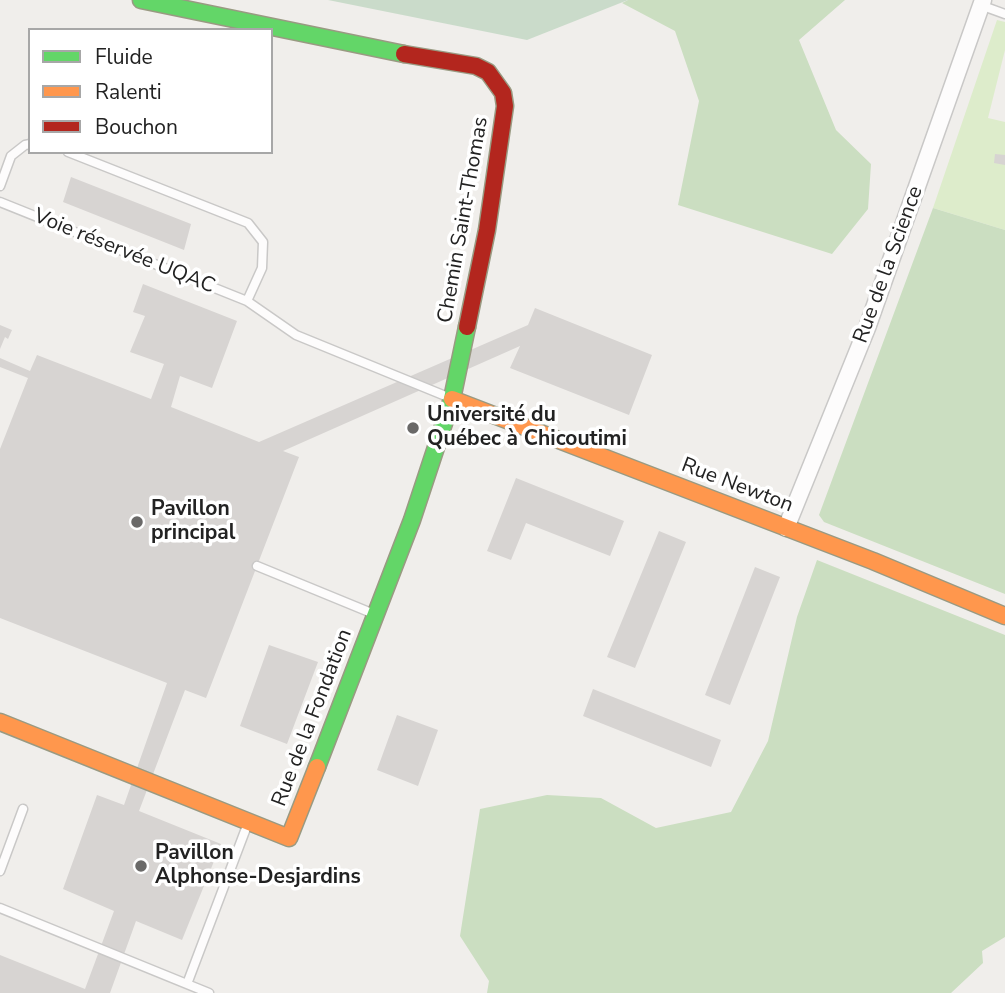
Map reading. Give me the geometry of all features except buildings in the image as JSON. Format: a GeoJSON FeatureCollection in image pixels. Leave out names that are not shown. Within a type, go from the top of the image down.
{"type":"FeatureCollection","features":[{"type":"Feature","properties":{"kind":"street","name":"Chemin Saint-Thomas"},"geometry":{"type":"LineString","coordinates":[[141,0],[364,47],[476,66],[488,72],[497,82],[503,93],[505,106],[487,230],[453,399]]}},
{"type":"Feature","properties":{"kind":"street","name":"Rue de la Science"},"geometry":{"type":"LineString","coordinates":[[786,528],[867,328],[983,3]]}},
{"type":"Feature","properties":{"kind":"street","name":"Rue Newton"},"geometry":{"type":"LineString","coordinates":[[453,399],[1005,616]]}},
{"type":"Feature","properties":{"kind":"street","name":"Rue de la Fondation"},"geometry":{"type":"LineString","coordinates":[[0,722],[289,838],[412,520],[453,399]]}},
{"type":"Feature","properties":{"kind":"lane"},"geometry":{"type":"LineString","coordinates":[[983,3],[1005,14]]}},
{"type":"Feature","properties":{"kind":"lane"},"geometry":{"type":"LineString","coordinates":[[0,186],[11,156],[28,144]]}},
{"type":"Feature","properties":{"kind":"lane"},"geometry":{"type":"LineString","coordinates":[[73,154],[248,223],[263,242],[262,268],[247,301]]}},
{"type":"Feature","properties":{"kind":"lane","name":"Voie réservée UQAC"},"geometry":{"type":"LineString","coordinates":[[0,202],[247,301],[296,335],[453,399]]}},
{"type":"Feature","properties":{"kind":"lane"},"geometry":{"type":"LineString","coordinates":[[257,566],[376,614]]}},
{"type":"Feature","properties":{"kind":"lane"},"geometry":{"type":"LineString","coordinates":[[0,871],[23,809]]}},
{"type":"Feature","properties":{"kind":"lane"},"geometry":{"type":"LineString","coordinates":[[187,984],[248,822]]}},
{"type":"Feature","properties":{"kind":"lane"},"geometry":{"type":"LineString","coordinates":[[0,908],[209,993]]}},
{"type":"Feature","properties":{"kind":"green space"},"geometry":{"type":"Polygon","coordinates":[[[328,0],[628,0],[527,40],[328,0]]]}},
{"type":"Feature","properties":{"kind":"green space"},"geometry":{"type":"Polygon","coordinates":[[[628,0],[845,0],[799,40],[836,130],[871,164],[868,209],[832,254],[678,205],[699,101],[675,31],[622,3],[628,0]]]}},
{"type":"Feature","properties":{"kind":"green space"},"geometry":{"type":"Polygon","coordinates":[[[997,20],[1005,22],[1005,50],[988,118],[1005,122],[1005,230],[933,208],[997,20]]]}},
{"type":"Feature","properties":{"kind":"green space"},"geometry":{"type":"Polygon","coordinates":[[[933,208],[1005,230],[1005,594],[824,522],[819,515],[933,208]]]}},
{"type":"Feature","properties":{"kind":"green space"},"geometry":{"type":"Polygon","coordinates":[[[817,560],[1005,635],[1005,937],[982,951],[983,963],[951,993],[487,993],[489,981],[460,936],[480,809],[547,795],[601,798],[656,828],[731,812],[768,741],[797,617],[817,560]]]}},
{"type":"Feature","properties":{"kind":"traffic: fast"},"geometry":{"type":"LineString","coordinates":[[141,0],[404,54]]}},
{"type":"Feature","properties":{"kind":"traffic: fast"},"geometry":{"type":"LineString","coordinates":[[317,767],[412,520],[452,399],[467,327]]}},
{"type":"Feature","properties":{"kind":"traffic: slow"},"geometry":{"type":"LineString","coordinates":[[452,399],[873,561],[1005,616]]}},
{"type":"Feature","properties":{"kind":"traffic: slow"},"geometry":{"type":"LineString","coordinates":[[0,722],[289,838],[317,767]]}},
{"type":"Feature","properties":{"kind":"traffic: jam"},"geometry":{"type":"LineString","coordinates":[[404,54],[476,66],[488,72],[503,93],[505,106],[487,230],[467,327]]}},
{"type":"Feature","properties":{"kind":"place","name":"Université du Québec à Chicoutimi"},"geometry":{"type":"Point","coordinates":[413,428]}},
{"type":"Feature","properties":{"kind":"place","name":"Pavillon principal"},"geometry":{"type":"Point","coordinates":[137,522]}},
{"type":"Feature","properties":{"kind":"place","name":"Pavillon Alphonse-Desjardins"},"geometry":{"type":"Point","coordinates":[141,866]}}]}
